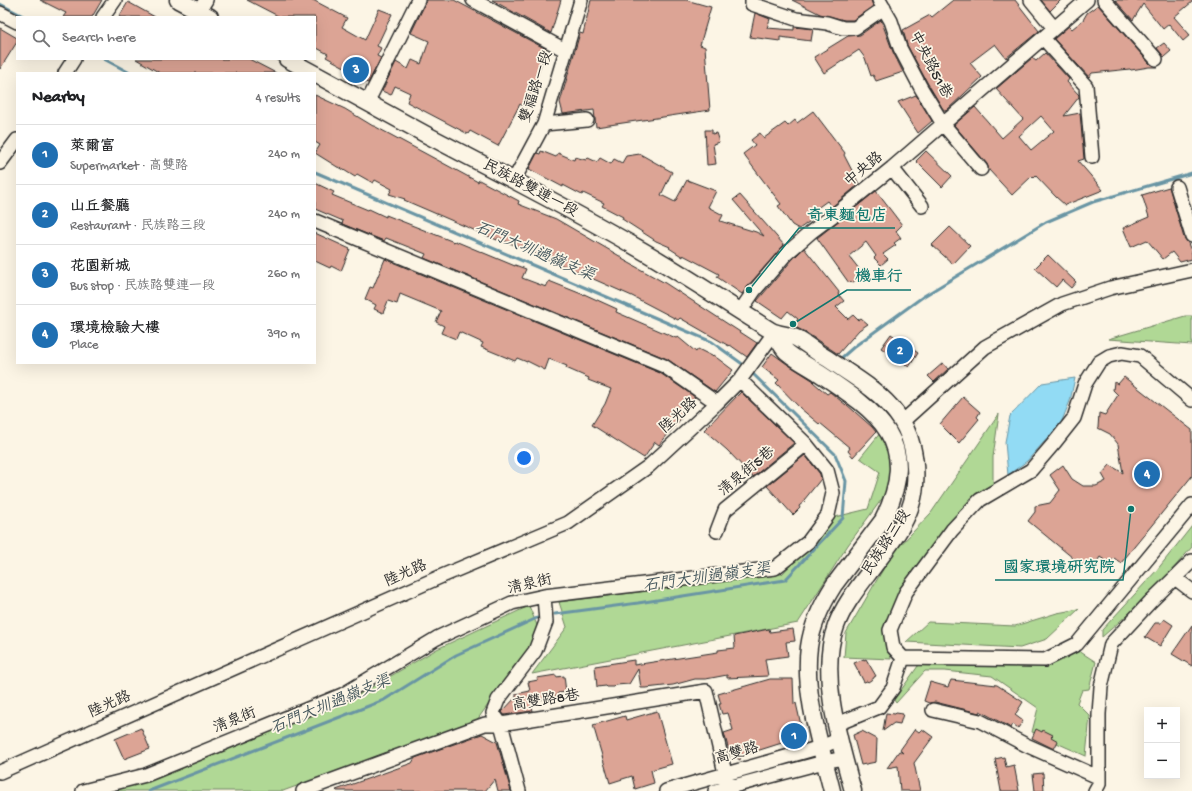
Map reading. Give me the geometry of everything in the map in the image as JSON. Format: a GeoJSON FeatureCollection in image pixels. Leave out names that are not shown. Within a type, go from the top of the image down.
{"type":"FeatureCollection","features":[{"type":"Feature","properties":{"kind":"main road"},"geometry":{"type":"LineString","coordinates":[[178,0],[205,9]]}},
{"type":"Feature","properties":{"kind":"main road","name":"民族路雙連一段"},"geometry":{"type":"LineString","coordinates":[[289,60],[312,72]]}},
{"type":"Feature","properties":{"kind":"main road","name":"民族路雙連一段"},"geometry":{"type":"LineString","coordinates":[[316,74],[638,248],[740,310]]}},
{"type":"Feature","properties":{"kind":"main road","name":"民族路三段"},"geometry":{"type":"LineString","coordinates":[[740,310],[774,333],[786,351],[867,406],[881,420],[892,438],[898,466],[899,477],[892,500],[883,520],[834,585],[819,610],[809,646],[809,683],[812,713],[832,791]]}},
{"type":"Feature","properties":{"kind":"main road","name":"民族路三段"},"geometry":{"type":"LineString","coordinates":[[774,333],[794,337],[876,393],[891,406],[902,422],[910,440],[916,468],[915,487],[911,506],[901,526],[853,594],[836,626],[831,643],[828,662],[829,682],[838,732],[853,791]]}},
{"type":"Feature","properties":{"kind":"street"},"geometry":{"type":"LineString","coordinates":[[104,16],[115,0]]}},
{"type":"Feature","properties":{"kind":"street"},"geometry":{"type":"LineString","coordinates":[[367,103],[418,0]]}},
{"type":"Feature","properties":{"kind":"street"},"geometry":{"type":"LineString","coordinates":[[473,0],[565,50]]}},
{"type":"Feature","properties":{"kind":"street","name":"雙福路一段"},"geometry":{"type":"LineString","coordinates":[[514,180],[544,124],[581,0]]}},
{"type":"Feature","properties":{"kind":"street"},"geometry":{"type":"LineString","coordinates":[[752,0],[752,4],[796,19],[827,23],[843,28],[854,28],[881,4]]}},
{"type":"Feature","properties":{"kind":"street"},"geometry":{"type":"LineString","coordinates":[[1031,0],[1054,28]]}},
{"type":"Feature","properties":{"kind":"street","name":"中央路"},"geometry":{"type":"LineString","coordinates":[[740,310],[754,291],[786,254],[811,232],[892,168],[1087,0]]}},
{"type":"Feature","properties":{"kind":"street"},"geometry":{"type":"LineString","coordinates":[[1104,0],[1156,59]]}},
{"type":"Feature","properties":{"kind":"street","name":"中央路51巷"},"geometry":{"type":"LineString","coordinates":[[881,4],[891,21],[900,48],[921,88],[943,124]]}},
{"type":"Feature","properties":{"kind":"street"},"geometry":{"type":"LineString","coordinates":[[0,13],[16,21]]}},
{"type":"Feature","properties":{"kind":"street"},"geometry":{"type":"LineString","coordinates":[[1043,38],[1086,86],[1092,157]]}},
{"type":"Feature","properties":{"kind":"street"},"geometry":{"type":"LineString","coordinates":[[66,72],[73,60]]}},
{"type":"Feature","properties":{"kind":"street"},"geometry":{"type":"LineString","coordinates":[[544,124],[587,120]]}},
{"type":"Feature","properties":{"kind":"street"},"geometry":{"type":"LineString","coordinates":[[943,124],[981,169]]}},
{"type":"Feature","properties":{"kind":"street"},"geometry":{"type":"LineString","coordinates":[[0,163],[16,141]]}},
{"type":"Feature","properties":{"kind":"street"},"geometry":{"type":"LineString","coordinates":[[892,168],[922,206]]}},
{"type":"Feature","properties":{"kind":"street"},"geometry":{"type":"LineString","coordinates":[[1177,187],[1192,236]]}},
{"type":"Feature","properties":{"kind":"street"},"geometry":{"type":"LineString","coordinates":[[316,221],[664,366],[717,403]]}},
{"type":"Feature","properties":{"kind":"street"},"geometry":{"type":"LineString","coordinates":[[902,422],[985,347],[1062,304],[1110,288],[1192,270]]}},
{"type":"Feature","properties":{"kind":"street","name":"陸光路"},"geometry":{"type":"LineString","coordinates":[[0,772],[442,576],[568,523],[649,466],[740,380],[774,333]]}},
{"type":"Feature","properties":{"kind":"street"},"geometry":{"type":"LineString","coordinates":[[1192,400],[1140,356],[1122,353],[1109,356],[1099,362],[1085,384],[1074,418],[1055,442],[1031,470],[980,500],[952,530],[906,592],[890,630],[893,647],[903,658],[1044,660],[1077,644],[1192,505]]}},
{"type":"Feature","properties":{"kind":"street","name":"清泉街"},"geometry":{"type":"LineString","coordinates":[[83,791],[146,775],[342,695],[437,638],[512,603],[544,596],[775,568],[808,542],[828,514],[833,492],[827,470],[806,444],[740,380]]}},
{"type":"Feature","properties":{"kind":"street","name":"清泉街5巷"},"geometry":{"type":"LineString","coordinates":[[717,531],[725,510],[806,444]]}},
{"type":"Feature","properties":{"kind":"street"},"geometry":{"type":"LineString","coordinates":[[1095,791],[1099,784],[1099,714],[1101,687],[1111,644],[1150,602],[1192,562]]}},
{"type":"Feature","properties":{"kind":"street"},"geometry":{"type":"LineString","coordinates":[[1176,578],[1192,591]]}},
{"type":"Feature","properties":{"kind":"street"},"geometry":{"type":"LineString","coordinates":[[519,791],[501,724],[493,713],[498,700],[535,651],[546,622],[544,596]]}},
{"type":"Feature","properties":{"kind":"street","name":"高雙路"},"geometry":{"type":"LineString","coordinates":[[715,791],[823,754],[838,732],[879,707],[893,688],[903,658]]}},
{"type":"Feature","properties":{"kind":"street","name":"高雙路8巷"},"geometry":{"type":"LineString","coordinates":[[303,791],[484,724],[501,724],[706,691],[725,774],[730,786]]}},
{"type":"Feature","properties":{"kind":"street"},"geometry":{"type":"LineString","coordinates":[[933,710],[980,721],[1026,745],[1098,777]]}},
{"type":"Feature","properties":{"kind":"street","name":"高雙路"},"geometry":{"type":"LineString","coordinates":[[666,791],[725,774],[823,754],[844,758]]}},
{"type":"Feature","properties":{"kind":"street"},"geometry":{"type":"LineString","coordinates":[[0,763],[16,764]]}},
{"type":"Feature","properties":{"kind":"green space"},"geometry":{"type":"Polygon","coordinates":[[[1185,316],[1192,316],[1192,345],[1108,339],[1185,316]]]}},
{"type":"Feature","properties":{"kind":"green space"},"geometry":{"type":"Polygon","coordinates":[[[999,414],[993,457],[993,485],[950,523],[886,627],[891,659],[844,657],[846,633],[892,554],[931,513],[999,414]]]}},
{"type":"Feature","properties":{"kind":"green space"},"geometry":{"type":"Polygon","coordinates":[[[881,432],[892,460],[887,492],[848,545],[798,623],[532,674],[567,627],[559,602],[782,574],[835,517],[868,509],[880,472],[860,458],[881,432]]]}},
{"type":"Feature","properties":{"kind":"green space"},"geometry":{"type":"Polygon","coordinates":[[[1192,526],[1192,547],[1151,594],[1102,637],[1102,630],[1157,570],[1192,526]]]}},
{"type":"Feature","properties":{"kind":"green space"},"geometry":{"type":"Polygon","coordinates":[[[529,606],[539,630],[522,658],[477,720],[283,791],[113,791],[151,780],[348,701],[437,649],[529,606]]]}},
{"type":"Feature","properties":{"kind":"green space"},"geometry":{"type":"Polygon","coordinates":[[[1079,609],[1047,639],[1020,648],[906,642],[928,622],[1015,626],[1057,613],[1079,609]]]}},
{"type":"Feature","properties":{"kind":"green space"},"geometry":{"type":"Polygon","coordinates":[[[1079,651],[1096,662],[1089,689],[1082,690],[1077,703],[1090,716],[1086,756],[1032,732],[1038,708],[992,676],[945,671],[925,671],[896,703],[894,700],[918,666],[931,661],[1050,665],[1079,651]]]}},
{"type":"Feature","properties":{"kind":"water"},"geometry":{"type":"Polygon","coordinates":[[[1075,378],[1070,401],[1061,423],[1027,461],[1008,475],[1005,442],[1010,416],[1042,383],[1075,378]]]}},
{"type":"Feature","properties":{"kind":"building"},"geometry":{"type":"Polygon","coordinates":[[[40,0],[102,0],[93,16],[64,16],[66,13],[40,0]]]}},
{"type":"Feature","properties":{"kind":"building"},"geometry":{"type":"Polygon","coordinates":[[[247,0],[313,0],[347,18],[342,27],[365,40],[379,9],[392,14],[377,46],[381,48],[377,56],[381,58],[368,83],[364,81],[365,78],[326,57],[328,54],[316,48],[316,16],[278,16],[247,0]]]}},
{"type":"Feature","properties":{"kind":"building"},"geometry":{"type":"Polygon","coordinates":[[[427,0],[454,0],[546,49],[527,108],[520,104],[498,146],[470,131],[468,134],[407,102],[410,93],[395,86],[391,95],[382,91],[396,62],[408,69],[412,60],[421,64],[429,41],[411,33],[427,0]]]}},
{"type":"Feature","properties":{"kind":"building"},"geometry":{"type":"Polygon","coordinates":[[[492,0],[561,0],[551,33],[492,0]]]}},
{"type":"Feature","properties":{"kind":"building"},"geometry":{"type":"Polygon","coordinates":[[[591,0],[686,0],[711,7],[700,45],[705,47],[710,110],[596,127],[594,110],[563,114],[560,102],[580,33],[583,34],[591,0]]]}},
{"type":"Feature","properties":{"kind":"building"},"geometry":{"type":"Polygon","coordinates":[[[792,0],[871,0],[873,6],[853,20],[844,20],[820,14],[792,0]]]}},
{"type":"Feature","properties":{"kind":"building"},"geometry":{"type":"Polygon","coordinates":[[[953,0],[1015,0],[1039,31],[1006,58],[995,44],[970,63],[982,77],[946,111],[943,109],[928,84],[907,45],[903,30],[930,15],[932,17],[953,0]]]}},
{"type":"Feature","properties":{"kind":"building"},"geometry":{"type":"Polygon","coordinates":[[[1041,0],[1061,0],[1050,11],[1041,0]]]}},
{"type":"Feature","properties":{"kind":"building"},"geometry":{"type":"Polygon","coordinates":[[[1115,0],[1192,0],[1192,2],[1174,17],[1190,35],[1183,41],[1169,24],[1163,29],[1143,4],[1133,20],[1115,0]]]}},
{"type":"Feature","properties":{"kind":"building"},"geometry":{"type":"Polygon","coordinates":[[[128,2],[153,16],[120,16],[128,2]]]}},
{"type":"Feature","properties":{"kind":"building"},"geometry":{"type":"Polygon","coordinates":[[[1098,5],[1150,64],[1158,67],[1092,73],[1089,77],[1054,39],[1069,26],[1072,29],[1083,20],[1087,13],[1098,5]]]}},
{"type":"Feature","properties":{"kind":"building"},"geometry":{"type":"Polygon","coordinates":[[[755,13],[770,19],[767,28],[794,30],[794,27],[813,29],[811,41],[780,37],[780,41],[750,37],[755,13]]]}},
{"type":"Feature","properties":{"kind":"building"},"geometry":{"type":"Polygon","coordinates":[[[881,20],[893,52],[903,72],[876,81],[873,75],[871,76],[865,58],[859,50],[824,73],[814,57],[848,36],[860,35],[881,20]]]}},
{"type":"Feature","properties":{"kind":"building"},"geometry":{"type":"Polygon","coordinates":[[[0,28],[16,37],[16,44],[0,69],[0,28]]]}},
{"type":"Feature","properties":{"kind":"building"},"geometry":{"type":"Polygon","coordinates":[[[1164,43],[1171,51],[1164,57],[1157,48],[1164,43]]]}},
{"type":"Feature","properties":{"kind":"building"},"geometry":{"type":"Polygon","coordinates":[[[1045,53],[1069,79],[1067,82],[1079,95],[1064,116],[1080,113],[1084,159],[1078,161],[1103,190],[1065,205],[1036,176],[1034,178],[1032,176],[1012,195],[989,170],[987,164],[954,125],[975,107],[1002,138],[1023,119],[996,89],[1032,58],[1036,61],[1045,53]],[[1041,116],[1019,136],[1031,150],[1054,131],[1041,116]]]}},
{"type":"Feature","properties":{"kind":"building"},"geometry":{"type":"Polygon","coordinates":[[[138,60],[251,60],[274,72],[158,72],[138,60]]]}},
{"type":"Feature","properties":{"kind":"building"},"geometry":{"type":"Polygon","coordinates":[[[316,95],[345,109],[373,126],[478,182],[479,180],[519,201],[518,204],[556,219],[665,283],[757,343],[747,357],[730,345],[729,346],[680,318],[678,320],[632,296],[498,238],[497,240],[404,200],[405,199],[389,194],[392,189],[375,180],[373,183],[357,174],[355,177],[316,154],[320,145],[316,143],[316,95]]]}},
{"type":"Feature","properties":{"kind":"building"},"geometry":{"type":"Polygon","coordinates":[[[916,95],[932,121],[918,133],[898,102],[916,95]]]}},
{"type":"Feature","properties":{"kind":"building"},"geometry":{"type":"Polygon","coordinates":[[[813,111],[845,153],[844,155],[859,184],[832,207],[827,201],[809,214],[813,219],[799,229],[792,225],[778,206],[781,204],[743,154],[755,145],[751,140],[760,133],[764,138],[785,123],[788,126],[795,120],[797,123],[813,111]]]}},
{"type":"Feature","properties":{"kind":"building"},"geometry":{"type":"Polygon","coordinates":[[[705,130],[712,130],[712,134],[716,133],[719,142],[713,144],[716,164],[707,165],[705,130]]]}},
{"type":"Feature","properties":{"kind":"building"},"geometry":{"type":"Polygon","coordinates":[[[541,151],[556,157],[558,153],[574,160],[575,157],[586,160],[588,158],[597,162],[600,158],[611,164],[614,159],[622,163],[626,156],[640,154],[672,172],[661,195],[675,202],[687,180],[716,191],[708,207],[723,215],[720,221],[756,232],[764,236],[733,200],[740,195],[784,245],[742,294],[717,277],[719,274],[683,255],[683,257],[669,248],[670,247],[656,241],[622,219],[623,217],[602,206],[604,203],[583,193],[582,195],[563,185],[563,187],[529,169],[537,153],[540,154],[541,151]]]}},
{"type":"Feature","properties":{"kind":"building"},"geometry":{"type":"Polygon","coordinates":[[[926,151],[952,176],[942,187],[916,161],[926,151]]]}},
{"type":"Feature","properties":{"kind":"building"},"geometry":{"type":"Polygon","coordinates":[[[316,183],[334,192],[332,195],[368,210],[369,209],[386,217],[386,215],[526,269],[522,278],[546,287],[549,281],[584,294],[617,309],[616,312],[676,338],[678,337],[696,352],[698,349],[712,356],[713,355],[733,370],[715,392],[667,359],[424,258],[426,254],[386,238],[384,241],[342,224],[343,221],[316,209],[316,183]]]}},
{"type":"Feature","properties":{"kind":"building"},"geometry":{"type":"Polygon","coordinates":[[[1169,187],[1184,238],[1188,243],[1192,254],[1192,259],[1180,262],[1172,252],[1163,259],[1147,240],[1131,247],[1123,228],[1149,217],[1142,195],[1169,187]]]}},
{"type":"Feature","properties":{"kind":"building"},"geometry":{"type":"Polygon","coordinates":[[[876,191],[902,225],[896,231],[901,238],[894,243],[896,245],[883,254],[888,259],[881,265],[874,258],[876,256],[866,242],[849,256],[863,274],[852,283],[851,281],[849,283],[817,238],[876,191]]]}},
{"type":"Feature","properties":{"kind":"building"},"geometry":{"type":"Polygon","coordinates":[[[950,227],[970,246],[953,264],[932,245],[950,227]]]}},
{"type":"Feature","properties":{"kind":"building"},"geometry":{"type":"Polygon","coordinates":[[[316,233],[350,249],[341,271],[331,266],[330,268],[316,261],[316,233]]]}},
{"type":"Feature","properties":{"kind":"building"},"geometry":{"type":"Polygon","coordinates":[[[804,248],[839,292],[838,294],[844,301],[836,307],[848,319],[853,315],[858,320],[861,318],[868,324],[859,330],[838,354],[805,332],[793,326],[798,319],[788,311],[782,318],[757,301],[804,248]]]}},
{"type":"Feature","properties":{"kind":"building"},"geometry":{"type":"Polygon","coordinates":[[[1048,255],[1076,282],[1071,288],[1062,280],[1056,287],[1035,268],[1048,255]]]}},
{"type":"Feature","properties":{"kind":"building"},"geometry":{"type":"Polygon","coordinates":[[[385,259],[660,373],[695,397],[679,421],[659,445],[655,442],[644,458],[592,425],[605,404],[611,389],[588,380],[589,378],[566,368],[567,366],[549,359],[545,370],[527,361],[517,358],[515,361],[481,347],[483,343],[459,332],[456,339],[441,333],[444,326],[436,322],[441,311],[400,294],[397,304],[388,301],[383,313],[374,309],[376,305],[365,299],[370,287],[373,288],[385,259]]]}},
{"type":"Feature","properties":{"kind":"building"},"geometry":{"type":"Polygon","coordinates":[[[891,334],[918,353],[909,367],[881,348],[891,334]]]}},
{"type":"Feature","properties":{"kind":"building"},"geometry":{"type":"Polygon","coordinates":[[[772,353],[814,381],[813,382],[827,394],[830,392],[846,404],[876,432],[853,457],[848,451],[850,448],[800,408],[776,383],[779,380],[762,367],[772,353]]]}},
{"type":"Feature","properties":{"kind":"building"},"geometry":{"type":"Polygon","coordinates":[[[943,363],[948,369],[934,382],[928,376],[943,363]]]}},
{"type":"Feature","properties":{"kind":"building"},"geometry":{"type":"Polygon","coordinates":[[[1124,377],[1192,430],[1192,476],[1121,563],[1114,558],[1109,563],[1100,557],[1090,572],[1028,521],[1035,512],[1035,506],[1050,503],[1060,490],[1050,475],[1063,465],[1072,479],[1083,486],[1096,486],[1106,481],[1102,474],[1110,465],[1123,473],[1118,444],[1110,434],[1098,428],[1099,413],[1105,415],[1118,395],[1113,390],[1114,382],[1118,384],[1124,377]]]}},
{"type":"Feature","properties":{"kind":"building"},"geometry":{"type":"Polygon","coordinates":[[[741,392],[794,443],[753,477],[727,450],[704,430],[741,392]]]}},
{"type":"Feature","properties":{"kind":"building"},"geometry":{"type":"Polygon","coordinates":[[[963,397],[980,412],[977,417],[979,419],[959,443],[940,424],[963,397]]]}},
{"type":"Feature","properties":{"kind":"building"},"geometry":{"type":"Polygon","coordinates":[[[805,455],[820,474],[821,479],[804,500],[805,501],[799,506],[800,508],[793,515],[767,486],[805,455]]]}},
{"type":"Feature","properties":{"kind":"building"},"geometry":{"type":"Polygon","coordinates":[[[1164,619],[1173,625],[1160,646],[1145,637],[1155,623],[1161,623],[1164,619]]]}},
{"type":"Feature","properties":{"kind":"building"},"geometry":{"type":"Polygon","coordinates":[[[1192,625],[1192,666],[1172,654],[1192,625]]]}},
{"type":"Feature","properties":{"kind":"building"},"geometry":{"type":"Polygon","coordinates":[[[769,629],[770,632],[793,629],[795,641],[786,642],[788,656],[765,659],[768,676],[727,678],[727,675],[706,679],[695,679],[673,685],[641,688],[638,669],[629,684],[616,685],[614,687],[597,687],[595,666],[634,660],[634,665],[718,652],[718,650],[735,648],[734,636],[769,629]]]}},
{"type":"Feature","properties":{"kind":"building"},"geometry":{"type":"Polygon","coordinates":[[[866,659],[876,676],[868,682],[864,682],[854,663],[866,659]]]}},
{"type":"Feature","properties":{"kind":"building"},"geometry":{"type":"Polygon","coordinates":[[[556,675],[556,677],[564,676],[566,692],[558,693],[557,696],[552,697],[548,694],[543,699],[531,701],[533,711],[504,715],[502,712],[516,697],[516,694],[530,691],[528,682],[538,680],[537,678],[556,675]]]}},
{"type":"Feature","properties":{"kind":"building"},"geometry":{"type":"Polygon","coordinates":[[[770,679],[793,679],[794,704],[796,703],[803,734],[798,742],[789,744],[788,741],[741,756],[740,760],[730,754],[724,733],[733,730],[728,713],[722,714],[718,694],[770,679]]]}},
{"type":"Feature","properties":{"kind":"building"},"geometry":{"type":"Polygon","coordinates":[[[951,680],[997,685],[1023,702],[1015,715],[1023,721],[1018,728],[1013,724],[1011,728],[980,711],[979,713],[935,702],[929,703],[924,701],[930,682],[948,687],[951,680]]]}},
{"type":"Feature","properties":{"kind":"building"},"geometry":{"type":"Polygon","coordinates":[[[657,711],[672,764],[651,770],[654,783],[635,789],[632,776],[610,783],[593,725],[625,716],[626,720],[657,711]]]}},
{"type":"Feature","properties":{"kind":"building"},"geometry":{"type":"Polygon","coordinates":[[[886,713],[903,714],[900,724],[894,723],[883,731],[886,713]]]}},
{"type":"Feature","properties":{"kind":"building"},"geometry":{"type":"Polygon","coordinates":[[[141,728],[150,749],[124,759],[115,739],[141,728]]]}},
{"type":"Feature","properties":{"kind":"building"},"geometry":{"type":"Polygon","coordinates":[[[915,729],[919,732],[922,729],[933,737],[914,763],[920,791],[900,791],[898,766],[887,768],[899,751],[903,753],[900,750],[915,729]]]}},
{"type":"Feature","properties":{"kind":"building"},"geometry":{"type":"Polygon","coordinates":[[[1036,729],[1042,732],[1043,730],[1053,735],[1051,737],[1058,741],[1054,749],[1032,738],[1036,729]]]}},
{"type":"Feature","properties":{"kind":"building"},"geometry":{"type":"Polygon","coordinates":[[[862,731],[877,739],[876,762],[861,765],[853,735],[862,731]]]}},
{"type":"Feature","properties":{"kind":"building"},"geometry":{"type":"Polygon","coordinates":[[[482,734],[497,742],[511,791],[498,791],[495,779],[485,791],[336,790],[412,763],[415,758],[482,734]]]}},
{"type":"Feature","properties":{"kind":"building"},"geometry":{"type":"Polygon","coordinates":[[[1004,757],[1006,767],[1014,765],[1019,791],[1001,791],[995,759],[1004,757]]]}},
{"type":"Feature","properties":{"kind":"building"},"geometry":{"type":"Polygon","coordinates":[[[1043,773],[1044,791],[1035,791],[1033,774],[1043,773]]]}},
{"type":"Feature","properties":{"kind":"waterway","name":"石門大圳過嶺支渠"},"geometry":{"type":"LineString","coordinates":[[0,4],[23,16]]}},
{"type":"Feature","properties":{"kind":"waterway","name":"石門大圳過嶺支渠"},"geometry":{"type":"LineString","coordinates":[[106,60],[128,72]]}},
{"type":"Feature","properties":{"kind":"waterway","name":"石門大圳過嶺支渠"},"geometry":{"type":"LineString","coordinates":[[316,172],[712,342],[741,363]]}},
{"type":"Feature","properties":{"kind":"waterway"},"geometry":{"type":"LineString","coordinates":[[839,360],[855,346],[924,296],[1046,222],[1093,202],[1192,173]]}},
{"type":"Feature","properties":{"kind":"waterway","name":"石門大圳過嶺支渠"},"geometry":{"type":"LineString","coordinates":[[555,614],[638,603],[785,580],[843,518],[846,481],[835,454],[750,371]]}},
{"type":"Feature","properties":{"kind":"waterway","name":"石門大圳過嶺支渠"},"geometry":{"type":"LineString","coordinates":[[149,791],[384,700],[456,655],[537,618]]}},
{"type":"Feature","properties":{"kind":"place","name":"花園新城"},"geometry":{"type":"Point","coordinates":[356,70]}},
{"type":"Feature","properties":{"kind":"place","name":"奇東麵包店"},"geometry":{"type":"Point","coordinates":[749,290]}},
{"type":"Feature","properties":{"kind":"place","name":"機車行"},"geometry":{"type":"Point","coordinates":[793,324]}},
{"type":"Feature","properties":{"kind":"place","name":"山丘餐廳"},"geometry":{"type":"Point","coordinates":[900,351]}},
{"type":"Feature","properties":{"kind":"place","name":"環境檢驗大樓"},"geometry":{"type":"Point","coordinates":[1147,474]}},
{"type":"Feature","properties":{"kind":"place","name":"國家環境研究院"},"geometry":{"type":"Point","coordinates":[1131,509]}},
{"type":"Feature","properties":{"kind":"place","name":"萊爾富"},"geometry":{"type":"Point","coordinates":[794,736]}}]}
